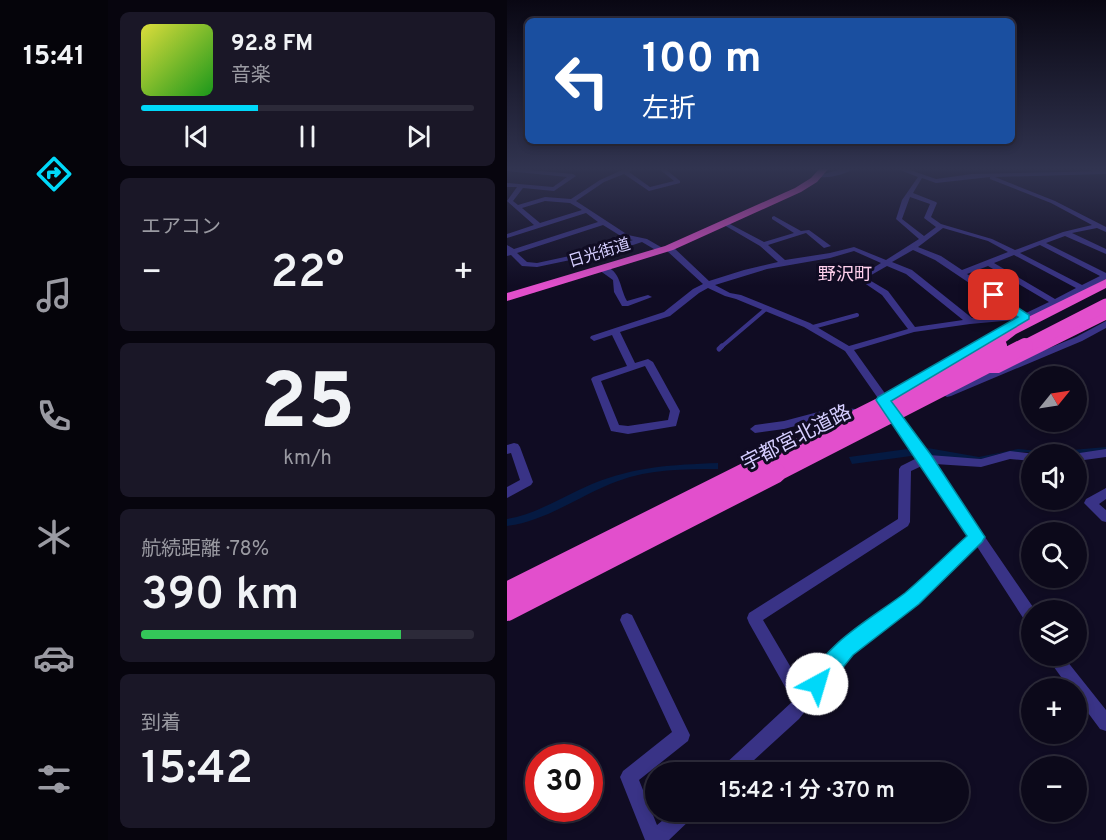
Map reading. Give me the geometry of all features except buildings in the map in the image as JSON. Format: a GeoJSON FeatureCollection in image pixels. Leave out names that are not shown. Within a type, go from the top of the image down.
{"type":"FeatureCollection","features":[{"type":"Feature","properties":{"kind":"highway","name":"日光街道"},"geometry":{"type":"LineString","coordinates":[[507,297],[666,249],[762,207]]}},
{"type":"Feature","properties":{"kind":"highway"},"geometry":{"type":"LineString","coordinates":[[977,357],[1011,331],[1106,283]]}},
{"type":"Feature","properties":{"kind":"highway","name":"宇都宮北道路"},"geometry":{"type":"LineString","coordinates":[[507,591],[1106,294]]}},
{"type":"Feature","properties":{"kind":"highway","name":"宇都宮北道路"},"geometry":{"type":"LineString","coordinates":[[507,611],[1106,305]]}},
{"type":"Feature","properties":{"kind":"highway"},"geometry":{"type":"LineString","coordinates":[[942,388],[993,371],[1106,315]]}},
{"type":"Feature","properties":{"kind":"street"},"geometry":{"type":"LineString","coordinates":[[517,207],[539,226]]}},
{"type":"Feature","properties":{"kind":"street"},"geometry":{"type":"LineString","coordinates":[[581,207],[626,237],[666,249],[708,284],[729,296],[767,308],[813,327],[848,349],[926,459],[1021,603]]}},
{"type":"Feature","properties":{"kind":"street"},"geometry":{"type":"LineString","coordinates":[[904,207],[899,219],[923,239]]}},
{"type":"Feature","properties":{"kind":"street"},"geometry":{"type":"LineString","coordinates":[[932,207],[927,218],[940,227],[953,228],[990,240],[1082,288]]}},
{"type":"Feature","properties":{"kind":"street"},"geometry":{"type":"LineString","coordinates":[[1064,207],[1106,230]]}},
{"type":"Feature","properties":{"kind":"street"},"geometry":{"type":"LineString","coordinates":[[507,236],[587,211]]}},
{"type":"Feature","properties":{"kind":"street"},"geometry":{"type":"LineString","coordinates":[[774,218],[800,233]]}},
{"type":"Feature","properties":{"kind":"street"},"geometry":{"type":"LineString","coordinates":[[509,251],[604,222]]}},
{"type":"Feature","properties":{"kind":"street"},"geometry":{"type":"LineString","coordinates":[[726,224],[763,244],[784,263]]}},
{"type":"Feature","properties":{"kind":"street"},"geometry":{"type":"LineString","coordinates":[[963,273],[1065,233],[1095,226]]}},
{"type":"Feature","properties":{"kind":"street"},"geometry":{"type":"LineString","coordinates":[[913,330],[885,292],[861,278],[913,247],[940,227]]}},
{"type":"Feature","properties":{"kind":"street"},"geometry":{"type":"LineString","coordinates":[[763,244],[807,231],[827,246]]}},
{"type":"Feature","properties":{"kind":"street"},"geometry":{"type":"LineString","coordinates":[[1065,233],[1106,252]]}},
{"type":"Feature","properties":{"kind":"street"},"geometry":{"type":"LineString","coordinates":[[509,251],[525,264],[537,265],[618,248],[641,240]]}},
{"type":"Feature","properties":{"kind":"street"},"geometry":{"type":"LineString","coordinates":[[1041,243],[1106,276]]}},
{"type":"Feature","properties":{"kind":"street"},"geometry":{"type":"LineString","coordinates":[[913,247],[963,273],[1026,317]]}},
{"type":"Feature","properties":{"kind":"street"},"geometry":{"type":"LineString","coordinates":[[594,338],[675,310],[683,299],[708,284],[784,263],[839,255],[854,249],[909,272],[970,321]]}},
{"type":"Feature","properties":{"kind":"street"},"geometry":{"type":"LineString","coordinates":[[989,263],[1055,302]]}},
{"type":"Feature","properties":{"kind":"street"},"geometry":{"type":"LineString","coordinates":[[602,268],[615,276],[619,284],[618,292],[625,304],[648,297]]}},
{"type":"Feature","properties":{"kind":"street"},"geometry":{"type":"LineString","coordinates":[[507,582],[883,400],[1026,317],[1106,276]]}},
{"type":"Feature","properties":{"kind":"street"},"geometry":{"type":"LineString","coordinates":[[848,349],[913,330],[970,321],[1026,317]]}},
{"type":"Feature","properties":{"kind":"street"},"geometry":{"type":"LineString","coordinates":[[507,620],[895,418],[1079,339],[1106,324]]}},
{"type":"Feature","properties":{"kind":"street"},"geometry":{"type":"LineString","coordinates":[[615,331],[632,367]]}},
{"type":"Feature","properties":{"kind":"street"},"geometry":{"type":"LineString","coordinates":[[648,362],[675,411],[672,423],[628,430],[615,428],[596,379],[632,367],[648,362]]}},
{"type":"Feature","properties":{"kind":"street"},"geometry":{"type":"LineString","coordinates":[[755,429],[784,426],[837,411],[855,413]]}},
{"type":"Feature","properties":{"kind":"street"},"geometry":{"type":"LineString","coordinates":[[507,450],[514,447],[527,482],[507,493]]}},
{"type":"Feature","properties":{"kind":"street"},"geometry":{"type":"LineString","coordinates":[[1087,456],[1106,453]]}},
{"type":"Feature","properties":{"kind":"street"},"geometry":{"type":"LineString","coordinates":[[802,702],[754,618],[904,522],[905,469],[926,459],[981,464],[1010,455],[1021,456]]}},
{"type":"Feature","properties":{"kind":"street"},"geometry":{"type":"LineString","coordinates":[[1106,493],[1090,503],[1106,517]]}},
{"type":"Feature","properties":{"kind":"street"},"geometry":{"type":"LineString","coordinates":[[739,762],[802,702],[846,648],[912,598],[977,537]]}},
{"type":"Feature","properties":{"kind":"street"},"geometry":{"type":"LineString","coordinates":[[627,620],[682,735],[629,777],[655,840],[675,822]]}},
{"type":"Feature","properties":{"kind":"street"},"geometry":{"type":"LineString","coordinates":[[1062,666],[1106,723]]}},
{"type":"Feature","properties":{"kind":"lane"},"geometry":{"type":"LineString","coordinates":[[720,350],[767,308]]}},
{"type":"Feature","properties":{"kind":"lane"},"geometry":{"type":"LineString","coordinates":[[813,327],[857,315]]}},
{"type":"Feature","properties":{"kind":"water"},"geometry":{"type":"Polygon","coordinates":[[[922,447],[979,457],[1021,449],[1021,452],[1001,453],[982,459],[911,456],[852,464],[849,457],[922,447]]]}},
{"type":"Feature","properties":{"kind":"water"},"geometry":{"type":"Polygon","coordinates":[[[1106,447],[1106,450],[1087,453],[1087,449],[1106,447]]]}},
{"type":"Feature","properties":{"kind":"water"},"geometry":{"type":"Polygon","coordinates":[[[718,463],[718,469],[667,470],[630,477],[536,519],[507,526],[507,519],[540,509],[592,484],[624,473],[718,463]]]}},
{"type":"Feature","properties":{"kind":"district","name":"野沢町"},"geometry":{"type":"Point","coordinates":[845,274]}},
{"type":"Feature","properties":{"kind":"route"},"geometry":{"type":"LineString","coordinates":[[817,684],[846,648],[912,598],[977,537],[926,459],[883,400],[1026,317],[994,295]]}}]}
